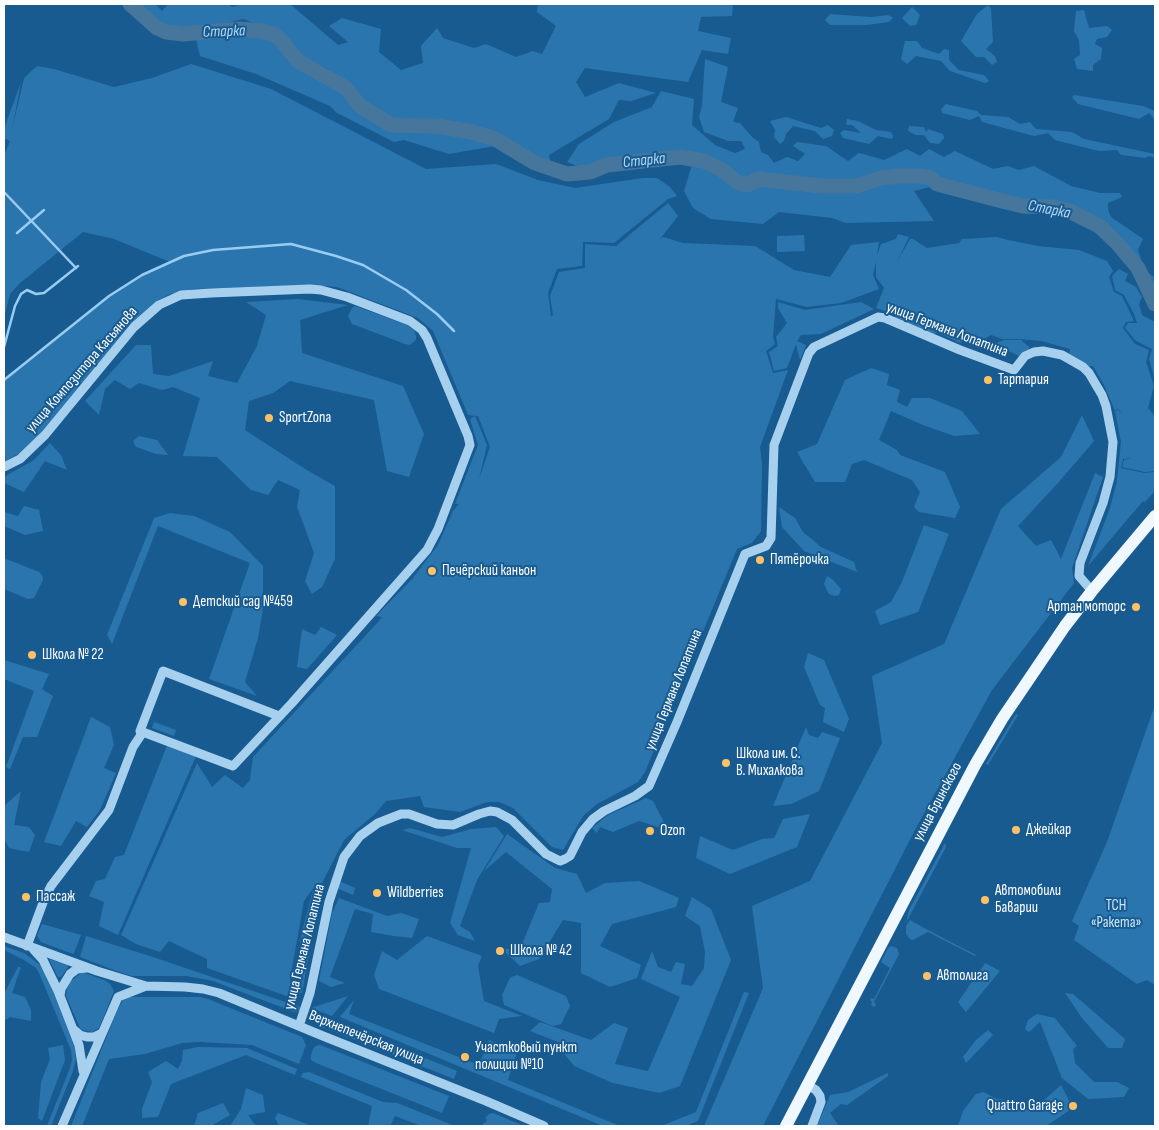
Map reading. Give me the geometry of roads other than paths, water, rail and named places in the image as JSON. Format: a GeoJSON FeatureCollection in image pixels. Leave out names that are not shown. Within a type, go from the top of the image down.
{"type":"FeatureCollection","features":[{"type":"Feature","properties":{"kind":"main road","name":"улица Бринского"},"geometry":{"type":"LineString","coordinates":[[786,1126],[975,765],[1002,718],[1048,648],[1092,591],[1155,516]]}},
{"type":"Feature","properties":{"kind":"street","name":"улица Композитора Касьянова"},"geometry":{"type":"LineString","coordinates":[[4,467],[20,458],[45,435],[134,327],[159,305],[181,295],[321,290],[347,297],[416,325],[427,338],[468,436],[470,444],[467,453],[438,529],[426,550],[279,716]]}},
{"type":"Feature","properties":{"kind":"street","name":"улица Германа Лопатина"},"geometry":{"type":"LineString","coordinates":[[299,1026],[310,992],[328,902],[344,857],[360,836],[378,823],[401,814],[408,814],[436,824],[453,825],[479,814],[490,811],[497,812],[512,820],[546,854],[560,860],[570,856],[582,832],[593,819],[604,810],[635,796],[649,786],[743,557],[745,554],[766,546],[771,538],[774,446],[811,349],[878,317],[885,318],[960,350],[1014,370],[1025,356],[1034,352],[1052,352],[1072,360],[1089,373],[1102,395],[1112,442],[1110,477],[1103,502],[1080,563],[1079,576],[1092,591]]}},
{"type":"Feature","properties":{"kind":"street"},"geometry":{"type":"LineString","coordinates":[[83,1074],[79,1045],[60,997],[43,960],[29,946],[36,920],[52,886],[109,810],[133,748],[141,735],[140,731],[163,671],[279,716],[232,766],[140,731]]}},
{"type":"Feature","properties":{"kind":"street","name":"Верхнепечёрская улица"},"geometry":{"type":"LineString","coordinates":[[4,937],[88,968],[146,986],[203,988],[220,993],[544,1126]]}},
{"type":"Feature","properties":{"kind":"street"},"geometry":{"type":"LineString","coordinates":[[60,997],[61,989],[70,974],[77,969],[88,968]]}},
{"type":"Feature","properties":{"kind":"street"},"geometry":{"type":"LineString","coordinates":[[62,1126],[118,997],[118,986],[107,974]]}},
{"type":"Feature","properties":{"kind":"street"},"geometry":{"type":"LineString","coordinates":[[118,997],[146,986]]}},
{"type":"Feature","properties":{"kind":"street"},"geometry":{"type":"LineString","coordinates":[[73,1029],[80,1035],[87,1037],[94,1037],[102,1033]]}},
{"type":"Feature","properties":{"kind":"street"},"geometry":{"type":"LineString","coordinates":[[808,1085],[816,1090],[821,1102],[812,1126]]}},
{"type":"Feature","properties":{"kind":"waterway","name":"Старка"},"geometry":{"type":"LineString","coordinates":[[130,4],[157,28],[166,32],[183,34],[240,29],[273,34],[280,39],[298,61],[346,88],[360,106],[391,125],[437,126],[472,132],[495,139],[535,163],[567,174],[590,172],[607,165],[680,157],[704,161],[722,170],[737,182],[747,185],[758,179],[821,186],[857,186],[881,178],[922,176],[931,178],[937,184],[1006,202],[1023,206],[1051,207],[1069,211],[1099,226],[1116,242],[1138,268],[1155,304]]}},
{"type":"Feature","properties":{"kind":"waterway"},"geometry":{"type":"LineString","coordinates":[[4,192],[76,268]]}},
{"type":"Feature","properties":{"kind":"waterway"},"geometry":{"type":"LineString","coordinates":[[17,233],[44,210]]}},
{"type":"Feature","properties":{"kind":"waterway"},"geometry":{"type":"LineString","coordinates":[[4,380],[109,296],[142,275],[184,256],[213,250],[291,244],[363,265],[406,290],[437,314],[454,331]]}},
{"type":"Feature","properties":{"kind":"waterway"},"geometry":{"type":"LineString","coordinates":[[4,347],[15,306],[21,294],[27,290],[36,294],[44,293],[78,266]]}},
{"type":"Feature","properties":{"kind":"place","name":"Тартария"},"geometry":{"type":"Point","coordinates":[988,380]}},
{"type":"Feature","properties":{"kind":"place","name":"SportZona"},"geometry":{"type":"Point","coordinates":[269,418]}},
{"type":"Feature","properties":{"kind":"place","name":"Пятёрочка"},"geometry":{"type":"Point","coordinates":[760,560]}},
{"type":"Feature","properties":{"kind":"place","name":"Печёрский каньон"},"geometry":{"type":"Point","coordinates":[432,571]}},
{"type":"Feature","properties":{"kind":"place","name":"Детский сад №459"},"geometry":{"type":"Point","coordinates":[183,602]}},
{"type":"Feature","properties":{"kind":"place","name":"Артан моторс"},"geometry":{"type":"Point","coordinates":[1136,607]}},
{"type":"Feature","properties":{"kind":"place","name":"Школа № 22"},"geometry":{"type":"Point","coordinates":[32,655]}},
{"type":"Feature","properties":{"kind":"place","name":"Школа им. С. В. Михалкова"},"geometry":{"type":"Point","coordinates":[726,763]}},
{"type":"Feature","properties":{"kind":"place","name":"Джейкар"},"geometry":{"type":"Point","coordinates":[1016,830]}},
{"type":"Feature","properties":{"kind":"place","name":"Ozon"},"geometry":{"type":"Point","coordinates":[650,831]}},
{"type":"Feature","properties":{"kind":"place","name":"Wildberries"},"geometry":{"type":"Point","coordinates":[377,893]}},
{"type":"Feature","properties":{"kind":"place","name":"Пассаж"},"geometry":{"type":"Point","coordinates":[26,897]}},
{"type":"Feature","properties":{"kind":"place","name":"Автомобили Баварии"},"geometry":{"type":"Point","coordinates":[985,900]}},
{"type":"Feature","properties":{"kind":"place","name":"Школа № 42"},"geometry":{"type":"Point","coordinates":[500,951]}},
{"type":"Feature","properties":{"kind":"place","name":"Автолига"},"geometry":{"type":"Point","coordinates":[927,976]}},
{"type":"Feature","properties":{"kind":"place","name":"Участковый пункт полиции №10"},"geometry":{"type":"Point","coordinates":[465,1057]}},
{"type":"Feature","properties":{"kind":"place","name":"Quattro Garage"},"geometry":{"type":"Point","coordinates":[1073,1106]}},
{"type":"Feature","properties":{"kind":"park label","name":"ТСН «Ракета»"},"geometry":{"type":"Point","coordinates":[1116,914]}}]}
